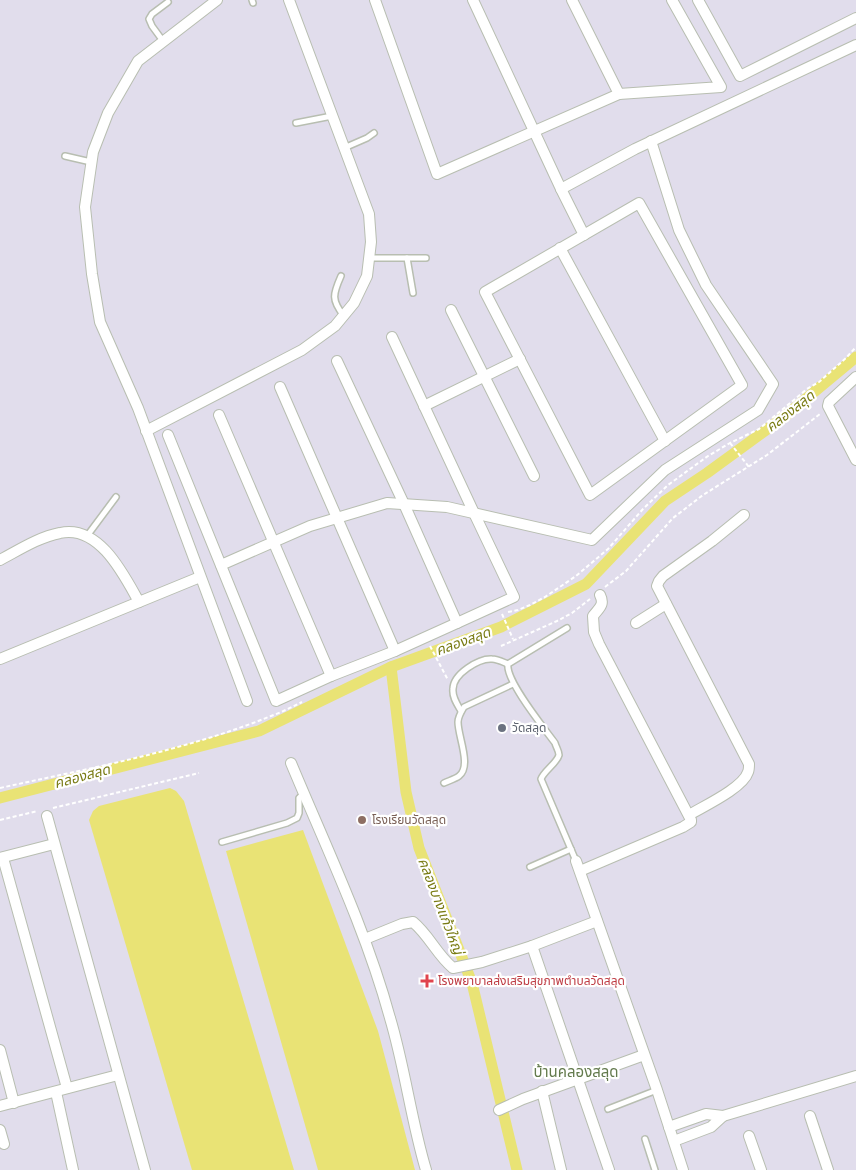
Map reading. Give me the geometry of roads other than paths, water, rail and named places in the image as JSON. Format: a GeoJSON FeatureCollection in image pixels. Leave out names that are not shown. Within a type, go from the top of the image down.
{"type":"FeatureCollection","features":[{"type":"Feature","properties":{"kind":"street"},"geometry":{"type":"LineString","coordinates":[[146,431],[302,350],[335,326],[344,316],[354,303],[367,276],[371,242],[369,214],[289,0]]}},
{"type":"Feature","properties":{"kind":"street"},"geometry":{"type":"LineString","coordinates":[[375,0],[437,174],[620,94],[721,87],[672,0]]}},
{"type":"Feature","properties":{"kind":"street"},"geometry":{"type":"LineString","coordinates":[[473,0],[560,188],[584,235]]}},
{"type":"Feature","properties":{"kind":"street"},"geometry":{"type":"LineString","coordinates":[[572,0],[620,94]]}},
{"type":"Feature","properties":{"kind":"street"},"geometry":{"type":"LineString","coordinates":[[698,0],[740,76],[856,18]]}},
{"type":"Feature","properties":{"kind":"street"},"geometry":{"type":"LineString","coordinates":[[214,2],[138,61],[108,113],[93,152],[85,207],[92,274],[100,322],[138,408],[247,701]]}},
{"type":"Feature","properties":{"kind":"street"},"geometry":{"type":"LineString","coordinates":[[560,188],[651,141],[856,45]]}},
{"type":"Feature","properties":{"kind":"street"},"geometry":{"type":"LineString","coordinates":[[221,565],[310,526],[387,503],[447,507],[592,540],[665,470],[758,410],[773,384],[706,285],[679,230],[651,141]]}},
{"type":"Feature","properties":{"kind":"street"},"geometry":{"type":"LineString","coordinates":[[639,203],[742,385],[590,495],[485,292],[560,248],[639,203]]}},
{"type":"Feature","properties":{"kind":"street"},"geometry":{"type":"LineString","coordinates":[[560,248],[665,441]]}},
{"type":"Feature","properties":{"kind":"street"},"geometry":{"type":"LineString","coordinates":[[451,310],[534,476]]}},
{"type":"Feature","properties":{"kind":"street"},"geometry":{"type":"LineString","coordinates":[[168,435],[276,701],[457,624],[514,596],[392,336]]}},
{"type":"Feature","properties":{"kind":"street"},"geometry":{"type":"LineString","coordinates":[[424,406],[520,358]]}},
{"type":"Feature","properties":{"kind":"street"},"geometry":{"type":"LineString","coordinates":[[337,362],[404,504],[457,624]]}},
{"type":"Feature","properties":{"kind":"street"},"geometry":{"type":"LineString","coordinates":[[856,377],[829,402],[828,406],[856,460]]}},
{"type":"Feature","properties":{"kind":"street"},"geometry":{"type":"LineString","coordinates":[[280,387],[395,650]]}},
{"type":"Feature","properties":{"kind":"street"},"geometry":{"type":"LineString","coordinates":[[219,415],[331,676]]}},
{"type":"Feature","properties":{"kind":"street"},"geometry":{"type":"LineString","coordinates":[[689,815],[726,794],[743,781],[748,772],[749,764],[656,586],[659,581],[744,515]]}},
{"type":"Feature","properties":{"kind":"street"},"geometry":{"type":"LineString","coordinates":[[0,560],[61,532],[87,536],[101,546],[124,575],[139,602]]}},
{"type":"Feature","properties":{"kind":"street"},"geometry":{"type":"LineString","coordinates":[[0,659],[200,577]]}},
{"type":"Feature","properties":{"kind":"street"},"geometry":{"type":"LineString","coordinates":[[599,593],[602,604],[593,616],[594,632],[691,822],[683,827],[578,866],[657,1090],[683,1170]]}},
{"type":"Feature","properties":{"kind":"street"},"geometry":{"type":"LineString","coordinates":[[636,623],[666,604]]}},
{"type":"Feature","properties":{"kind":"street"},"geometry":{"type":"LineString","coordinates":[[291,762],[365,939],[390,1018],[426,1170]]}},
{"type":"Feature","properties":{"kind":"street"},"geometry":{"type":"LineString","coordinates":[[46,812],[145,1170]]}},
{"type":"Feature","properties":{"kind":"street"},"geometry":{"type":"LineString","coordinates":[[54,844],[2,858],[67,1088]]}},
{"type":"Feature","properties":{"kind":"street"},"geometry":{"type":"LineString","coordinates":[[365,939],[402,924],[413,922],[423,932],[445,962],[453,968],[482,962],[532,946],[597,921]]}},
{"type":"Feature","properties":{"kind":"street"},"geometry":{"type":"LineString","coordinates":[[532,946],[610,1170]]}},
{"type":"Feature","properties":{"kind":"street"},"geometry":{"type":"LineString","coordinates":[[0,1050],[14,1103]]}},
{"type":"Feature","properties":{"kind":"street"},"geometry":{"type":"LineString","coordinates":[[500,1110],[523,1098],[644,1055]]}},
{"type":"Feature","properties":{"kind":"street"},"geometry":{"type":"LineString","coordinates":[[0,1106],[118,1075]]}},
{"type":"Feature","properties":{"kind":"street"},"geometry":{"type":"LineString","coordinates":[[669,1127],[706,1114],[723,1116],[856,1076]]}},
{"type":"Feature","properties":{"kind":"street"},"geometry":{"type":"LineString","coordinates":[[542,1091],[561,1170]]}},
{"type":"Feature","properties":{"kind":"street"},"geometry":{"type":"LineString","coordinates":[[56,1092],[73,1170]]}},
{"type":"Feature","properties":{"kind":"street"},"geometry":{"type":"LineString","coordinates":[[674,1141],[711,1128],[723,1116]]}},
{"type":"Feature","properties":{"kind":"street"},"geometry":{"type":"LineString","coordinates":[[810,1116],[828,1170]]}},
{"type":"Feature","properties":{"kind":"street"},"geometry":{"type":"LineString","coordinates":[[0,1130],[4,1144]]}},
{"type":"Feature","properties":{"kind":"street"},"geometry":{"type":"LineString","coordinates":[[749,1136],[761,1170]]}},
{"type":"Feature","properties":{"kind":"lane"},"geometry":{"type":"LineString","coordinates":[[163,41],[149,19],[152,14],[168,2]]}},
{"type":"Feature","properties":{"kind":"lane"},"geometry":{"type":"LineString","coordinates":[[296,124],[332,116]]}},
{"type":"Feature","properties":{"kind":"lane"},"geometry":{"type":"LineString","coordinates":[[344,148],[374,133]]}},
{"type":"Feature","properties":{"kind":"lane"},"geometry":{"type":"LineString","coordinates":[[65,156],[91,162]]}},
{"type":"Feature","properties":{"kind":"lane"},"geometry":{"type":"LineString","coordinates":[[369,258],[426,258]]}},
{"type":"Feature","properties":{"kind":"lane"},"geometry":{"type":"LineString","coordinates":[[407,258],[413,293]]}},
{"type":"Feature","properties":{"kind":"lane"},"geometry":{"type":"LineString","coordinates":[[342,276],[335,288],[334,298],[337,307],[344,316]]}},
{"type":"Feature","properties":{"kind":"lane"},"geometry":{"type":"LineString","coordinates":[[87,536],[116,497]]}},
{"type":"Feature","properties":{"kind":"lane"},"geometry":{"type":"LineString","coordinates":[[508,664],[567,628]]}},
{"type":"Feature","properties":{"kind":"lane"},"geometry":{"type":"LineString","coordinates":[[461,711],[454,698],[453,685],[462,671],[490,658],[508,664]]}},
{"type":"Feature","properties":{"kind":"lane"},"geometry":{"type":"LineString","coordinates":[[508,664],[507,668],[513,684],[555,743],[558,751],[557,759],[543,774],[541,779],[578,866]]}},
{"type":"Feature","properties":{"kind":"lane"},"geometry":{"type":"LineString","coordinates":[[444,783],[459,776],[465,768],[458,721],[461,711],[464,707],[513,684]]}},
{"type":"Feature","properties":{"kind":"lane"},"geometry":{"type":"LineString","coordinates":[[222,842],[297,818],[299,798],[304,793]]}},
{"type":"Feature","properties":{"kind":"lane"},"geometry":{"type":"LineString","coordinates":[[530,867],[571,849]]}},
{"type":"Feature","properties":{"kind":"lane"},"geometry":{"type":"LineString","coordinates":[[608,1109],[657,1090]]}},
{"type":"Feature","properties":{"kind":"lane"},"geometry":{"type":"LineString","coordinates":[[645,1139],[655,1170]]}},
{"type":"Feature","properties":{"kind":"waterway","name":"คลองสลุด"},"geometry":{"type":"LineString","coordinates":[[0,798],[259,731],[391,667],[501,627],[586,584],[665,501],[784,417],[856,357]]}},
{"type":"Feature","properties":{"kind":"waterway","name":"คลองบางแก้วใหญ่"},"geometry":{"type":"LineString","coordinates":[[391,667],[406,792],[419,848],[472,983],[517,1170]]}},
{"type":"Feature","properties":{"kind":"place","name":"วัดสลุด"},"geometry":{"type":"Point","coordinates":[502,728]}},
{"type":"Feature","properties":{"kind":"place","name":"โรงเรียนวัดสลุด"},"geometry":{"type":"Point","coordinates":[362,820]}},
{"type":"Feature","properties":{"kind":"place","name":"โรงพยาบาลส่งเสริมสุขภาพตำบลวัดสลุด"},"geometry":{"type":"Point","coordinates":[427,981]}},
{"type":"Feature","properties":{"kind":"district","name":"บ้านคลองสลุด"},"geometry":{"type":"Point","coordinates":[576,1072]}}]}
